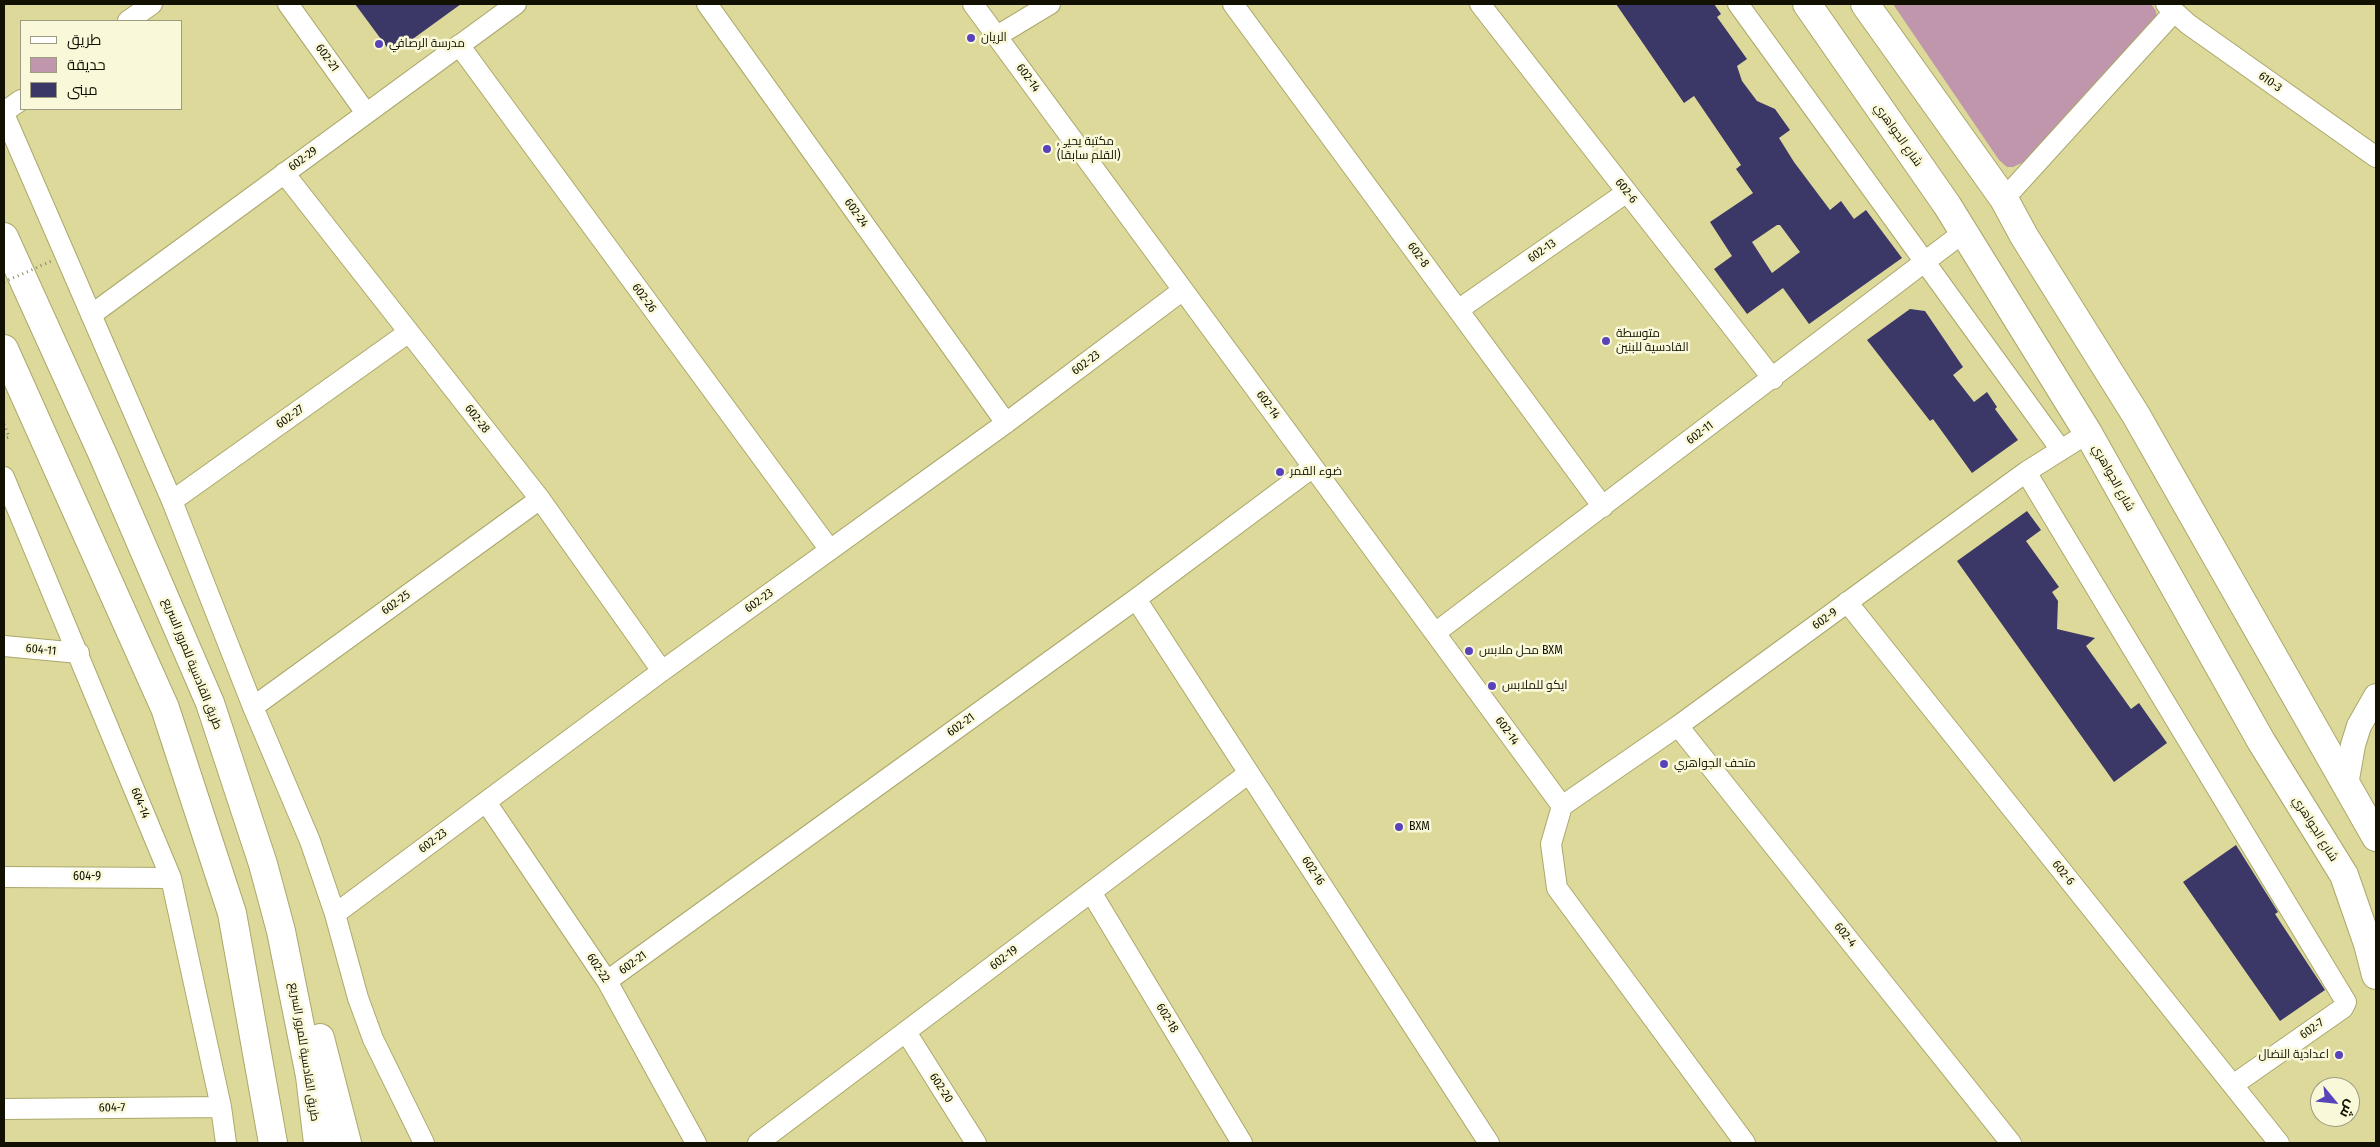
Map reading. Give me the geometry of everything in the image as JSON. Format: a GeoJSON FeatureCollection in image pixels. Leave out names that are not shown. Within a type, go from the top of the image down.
{"type":"FeatureCollection","features":[{"type":"Feature","properties":{"kind":"main road","name":"شارع الجواهري"},"geometry":{"type":"LineString","coordinates":[[1807,4],[1964,232],[2088,432],[2262,742],[2344,875],[2368,944],[2376,975]]}},
{"type":"Feature","properties":{"kind":"main road"},"geometry":{"type":"LineString","coordinates":[[1865,4],[2004,199],[2024,236],[2136,415],[2375,836]]}},
{"type":"Feature","properties":{"kind":"main road","name":"طريق القادسية للمرور السريع"},"geometry":{"type":"LineString","coordinates":[[4,237],[99,446],[210,702],[263,864],[282,931],[310,1076],[318,1143]]}},
{"type":"Feature","properties":{"kind":"main road"},"geometry":{"type":"LineString","coordinates":[[4,349],[165,708],[232,913],[273,1143]]}},
{"type":"Feature","properties":{"kind":"main road"},"geometry":{"type":"LineString","coordinates":[[2344,875],[2376,932]]}},
{"type":"Feature","properties":{"kind":"main road"},"geometry":{"type":"LineString","coordinates":[[296,1000],[314,1025],[321,1039],[347,1143]]}},
{"type":"Feature","properties":{"kind":"street"},"geometry":{"type":"LineString","coordinates":[[129,20],[152,4]]}},
{"type":"Feature","properties":{"kind":"street","name":"602-21"},"geometry":{"type":"LineString","coordinates":[[288,4],[366,113]]}},
{"type":"Feature","properties":{"kind":"street","name":"602-29"},"geometry":{"type":"LineString","coordinates":[[91,315],[516,4]]}},
{"type":"Feature","properties":{"kind":"street","name":"602-24"},"geometry":{"type":"LineString","coordinates":[[706,4],[1006,423]]}},
{"type":"Feature","properties":{"kind":"street","name":"602-14"},"geometry":{"type":"LineString","coordinates":[[973,4],[1562,806]]}},
{"type":"Feature","properties":{"kind":"street"},"geometry":{"type":"LineString","coordinates":[[997,36],[1050,4]]}},
{"type":"Feature","properties":{"kind":"street","name":"602-8"},"geometry":{"type":"LineString","coordinates":[[1233,4],[1603,507]]}},
{"type":"Feature","properties":{"kind":"street","name":"602-6"},"geometry":{"type":"LineString","coordinates":[[1480,4],[1773,379]]}},
{"type":"Feature","properties":{"kind":"street"},"geometry":{"type":"LineString","coordinates":[[1738,4],[2061,450]]}},
{"type":"Feature","properties":{"kind":"street"},"geometry":{"type":"LineString","coordinates":[[2004,199],[2170,8]]}},
{"type":"Feature","properties":{"kind":"street","name":"610-3"},"geometry":{"type":"LineString","coordinates":[[2170,8],[2376,156]]}},
{"type":"Feature","properties":{"kind":"street","name":"602-26"},"geometry":{"type":"LineString","coordinates":[[459,45],[830,550]]}},
{"type":"Feature","properties":{"kind":"street"},"geometry":{"type":"LineString","coordinates":[[20,101],[4,113],[172,501],[253,707],[310,841],[335,914],[345,955],[373,1039],[424,1143]]}},
{"type":"Feature","properties":{"kind":"street","name":"602-28"},"geometry":{"type":"LineString","coordinates":[[284,173],[540,499],[662,671]]}},
{"type":"Feature","properties":{"kind":"street","name":"602-13"},"geometry":{"type":"LineString","coordinates":[[1458,310],[1627,192]]}},
{"type":"Feature","properties":{"kind":"street","name":"602-11"},"geometry":{"type":"LineString","coordinates":[[1435,633],[1773,379],[1964,232]]}},
{"type":"Feature","properties":{"kind":"street","name":"602-23"},"geometry":{"type":"LineString","coordinates":[[335,914],[662,671],[1006,423],[1183,290]]}},
{"type":"Feature","properties":{"kind":"street","name":"602-27"},"geometry":{"type":"LineString","coordinates":[[172,501],[408,332]]}},
{"type":"Feature","properties":{"kind":"street","name":"602-9"},"geometry":{"type":"LineString","coordinates":[[1562,806],[1678,726],[2026,472],[2088,432]]}},
{"type":"Feature","properties":{"kind":"street","name":"602-21"},"geometry":{"type":"LineString","coordinates":[[607,981],[1136,599],[1313,467]]}},
{"type":"Feature","properties":{"kind":"street","name":"602-7"},"geometry":{"type":"LineString","coordinates":[[2026,472],[2345,999],[2346,1004],[2342,1008],[2233,1085]]}},
{"type":"Feature","properties":{"kind":"street","name":"604-14"},"geometry":{"type":"LineString","coordinates":[[4,477],[171,878],[221,1107],[226,1143]]}},
{"type":"Feature","properties":{"kind":"street","name":"602-25"},"geometry":{"type":"LineString","coordinates":[[253,707],[540,499]]}},
{"type":"Feature","properties":{"kind":"street","name":"602-16"},"geometry":{"type":"LineString","coordinates":[[1136,599],[1489,1143]]}},
{"type":"Feature","properties":{"kind":"street","name":"602-6"},"geometry":{"type":"LineString","coordinates":[[1847,602],[2279,1143]]}},
{"type":"Feature","properties":{"kind":"street","name":"604-11"},"geometry":{"type":"LineString","coordinates":[[4,646],[79,654]]}},
{"type":"Feature","properties":{"kind":"street"},"geometry":{"type":"LineString","coordinates":[[2346,785],[2352,745],[2373,707]]}},
{"type":"Feature","properties":{"kind":"street","name":"602-4"},"geometry":{"type":"LineString","coordinates":[[1678,726],[2011,1143]]}},
{"type":"Feature","properties":{"kind":"street","name":"602-19"},"geometry":{"type":"LineString","coordinates":[[758,1143],[1250,773]]}},
{"type":"Feature","properties":{"kind":"street","name":"602-22"},"geometry":{"type":"LineString","coordinates":[[486,802],[607,981],[696,1143]]}},
{"type":"Feature","properties":{"kind":"street"},"geometry":{"type":"LineString","coordinates":[[1562,806],[1551,844],[1557,888],[1745,1143]]}},
{"type":"Feature","properties":{"kind":"street","name":"604-9"},"geometry":{"type":"LineString","coordinates":[[4,876],[171,878]]}},
{"type":"Feature","properties":{"kind":"street","name":"602-18"},"geometry":{"type":"LineString","coordinates":[[1091,892],[1242,1143]]}},
{"type":"Feature","properties":{"kind":"street","name":"602-20"},"geometry":{"type":"LineString","coordinates":[[906,1032],[976,1143]]}},
{"type":"Feature","properties":{"kind":"street","name":"604-7"},"geometry":{"type":"LineString","coordinates":[[4,1109],[221,1107]]}},
{"type":"Feature","properties":{"kind":"path"},"geometry":{"type":"LineString","coordinates":[[4,282],[54,260]]}},
{"type":"Feature","properties":{"kind":"path"},"geometry":{"type":"LineString","coordinates":[[4,424],[9,437],[4,439]]}},
{"type":"Feature","properties":{"kind":"green space"},"geometry":{"type":"Polygon","coordinates":[[[1893,4],[2151,4],[2156,11],[2157,18],[2024,162],[2013,167],[2007,167],[1999,160],[1893,4]]]}},
{"type":"Feature","properties":{"kind":"building"},"geometry":{"type":"Polygon","coordinates":[[[355,4],[461,4],[392,54],[355,4]]]}},
{"type":"Feature","properties":{"kind":"building"},"geometry":{"type":"Polygon","coordinates":[[[1616,4],[1714,4],[1721,14],[1717,17],[1747,59],[1737,66],[1742,81],[1757,101],[1775,109],[1790,130],[1779,138],[1794,162],[1830,210],[1841,201],[1854,219],[1866,210],[1902,258],[1809,324],[1783,288],[1747,314],[1714,269],[1732,256],[1710,222],[1753,193],[1736,169],[1741,165],[1694,96],[1684,103],[1616,4]],[[1777,225],[1752,242],[1772,273],[1800,252],[1780,225],[1777,225]]]}},
{"type":"Feature","properties":{"kind":"building"},"geometry":{"type":"Polygon","coordinates":[[[1910,309],[1925,311],[1963,367],[1953,375],[1974,402],[1987,392],[1997,407],[1995,409],[2018,440],[1972,473],[1933,419],[1930,421],[1867,340],[1910,309]]]}},
{"type":"Feature","properties":{"kind":"building"},"geometry":{"type":"Polygon","coordinates":[[[2027,511],[2041,530],[2026,541],[2059,587],[2052,592],[2058,601],[2057,629],[2095,638],[2086,646],[2131,709],[2139,703],[2167,743],[2114,782],[1957,561],[2027,511]]]}},
{"type":"Feature","properties":{"kind":"building"},"geometry":{"type":"Polygon","coordinates":[[[2236,845],[2278,912],[2275,914],[2325,990],[2280,1021],[2183,882],[2236,845]]]}},
{"type":"Feature","properties":{"kind":"place","name":"الريان"},"geometry":{"type":"Point","coordinates":[971,38]}},
{"type":"Feature","properties":{"kind":"place","name":"مدرسة الرصافي"},"geometry":{"type":"Point","coordinates":[379,44]}},
{"type":"Feature","properties":{"kind":"place","name":"مكتبة يحيى (القلم سابقا)"},"geometry":{"type":"Point","coordinates":[1047,149]}},
{"type":"Feature","properties":{"kind":"place","name":"متوسطة القادسية للبنين"},"geometry":{"type":"Point","coordinates":[1606,341]}},
{"type":"Feature","properties":{"kind":"place","name":"ضوء القمر"},"geometry":{"type":"Point","coordinates":[1280,472]}},
{"type":"Feature","properties":{"kind":"place","name":"محل ملابس BXM"},"geometry":{"type":"Point","coordinates":[1469,651]}},
{"type":"Feature","properties":{"kind":"place","name":"ايكو للملابس"},"geometry":{"type":"Point","coordinates":[1492,686]}},
{"type":"Feature","properties":{"kind":"place","name":"متحف الجواهري"},"geometry":{"type":"Point","coordinates":[1664,764]}},
{"type":"Feature","properties":{"kind":"place","name":"BXM"},"geometry":{"type":"Point","coordinates":[1399,827]}},
{"type":"Feature","properties":{"kind":"place","name":"اعدادية النضال"},"geometry":{"type":"Point","coordinates":[2339,1055]}}]}
